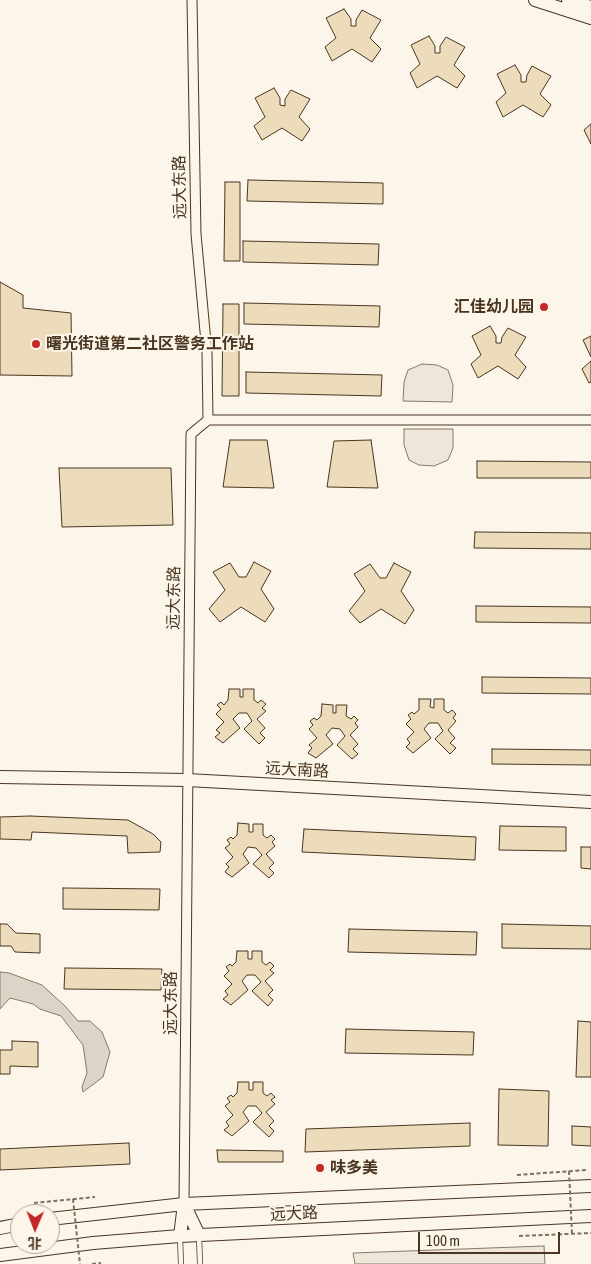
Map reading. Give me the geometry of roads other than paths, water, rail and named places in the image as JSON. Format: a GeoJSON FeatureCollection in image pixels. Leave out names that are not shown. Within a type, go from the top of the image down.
{"type":"FeatureCollection","features":[{"type":"Feature","properties":{"kind":"main road"},"geometry":{"type":"LineString","coordinates":[[536,0],[591,18]]}},
{"type":"Feature","properties":{"kind":"main road"},"geometry":{"type":"LineString","coordinates":[[568,0],[587,4]]}},
{"type":"Feature","properties":{"kind":"main road","name":"远大南路"},"geometry":{"type":"LineString","coordinates":[[0,777],[187,780],[591,802]]}},
{"type":"Feature","properties":{"kind":"main road","name":"远大路"},"geometry":{"type":"LineString","coordinates":[[60,1219],[184,1204],[591,1186]]}},
{"type":"Feature","properties":{"kind":"main road"},"geometry":{"type":"LineString","coordinates":[[184,1204],[199,1235]]}},
{"type":"Feature","properties":{"kind":"main road"},"geometry":{"type":"LineString","coordinates":[[180,1236],[184,1204]]}},
{"type":"Feature","properties":{"kind":"main road","name":"远大路"},"geometry":{"type":"LineString","coordinates":[[0,1256],[93,1243],[180,1236],[591,1216]]}},
{"type":"Feature","properties":{"kind":"street","name":"远大东路"},"geometry":{"type":"LineString","coordinates":[[184,1204],[191,434],[208,420],[207,353],[196,234],[192,0]]}},
{"type":"Feature","properties":{"kind":"street"},"geometry":{"type":"LineString","coordinates":[[208,420],[591,420]]}},
{"type":"Feature","properties":{"kind":"lane"},"geometry":{"type":"LineString","coordinates":[[199,1235],[200,1264]]}},
{"type":"Feature","properties":{"kind":"lane"},"geometry":{"type":"LineString","coordinates":[[180,1236],[181,1264]]}},
{"type":"Feature","properties":{"kind":"place","name":"汇佳幼儿园"},"geometry":{"type":"Point","coordinates":[544,307]}},
{"type":"Feature","properties":{"kind":"place","name":"曙光街道第二社区警务工作站"},"geometry":{"type":"Point","coordinates":[36,344]}},
{"type":"Feature","properties":{"kind":"place","name":"味多美"},"geometry":{"type":"Point","coordinates":[320,1168]}}]}
